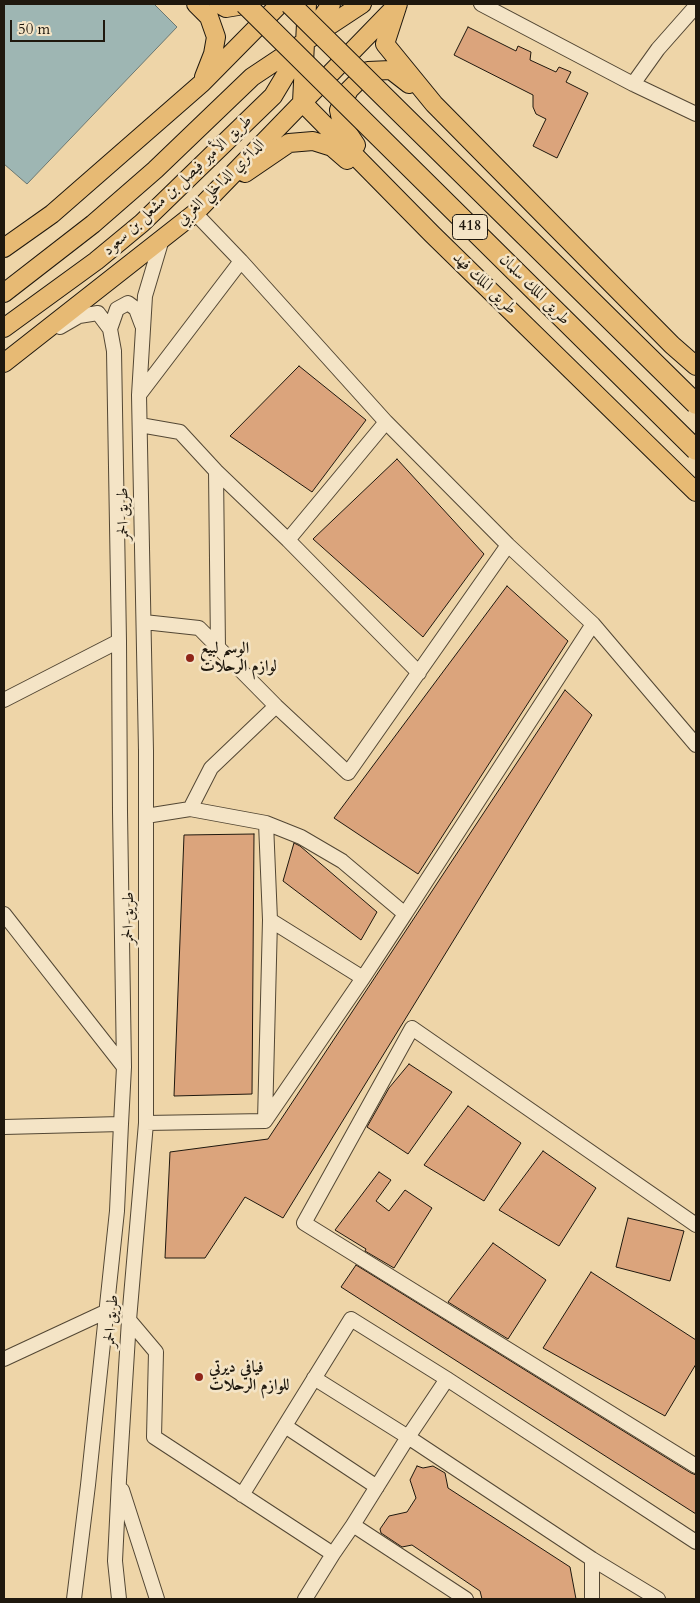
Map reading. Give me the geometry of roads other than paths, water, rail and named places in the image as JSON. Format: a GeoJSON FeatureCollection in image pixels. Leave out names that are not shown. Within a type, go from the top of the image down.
{"type":"FeatureCollection","features":[{"type":"Feature","properties":{"kind":"highway","name":"طريق الملك سلمان"},"geometry":{"type":"LineString","coordinates":[[245,4],[696,450]]}},
{"type":"Feature","properties":{"kind":"highway","name":"طريق الملك سلمان"},"geometry":{"type":"LineString","coordinates":[[290,4],[696,404]]}},
{"type":"Feature","properties":{"kind":"main road"},"geometry":{"type":"LineString","coordinates":[[196,4],[210,17],[216,37],[213,54],[202,83]]}},
{"type":"Feature","properties":{"kind":"main road"},"geometry":{"type":"LineString","coordinates":[[219,4],[226,8],[241,4]]}},
{"type":"Feature","properties":{"kind":"main road"},"geometry":{"type":"LineString","coordinates":[[4,248],[52,214],[202,83],[280,4]]}},
{"type":"Feature","properties":{"kind":"main road"},"geometry":{"type":"LineString","coordinates":[[302,102],[306,41],[306,4]]}},
{"type":"Feature","properties":{"kind":"main road","name":"طريق الأمير فيصل بن مشعل بن سعود"},"geometry":{"type":"LineString","coordinates":[[4,328],[96,262],[142,223],[273,96],[331,4]]}},
{"type":"Feature","properties":{"kind":"main road","name":"طريق الأمير فيصل بن مشعل بن سعود"},"geometry":{"type":"LineString","coordinates":[[4,293],[93,224],[154,170],[252,77],[362,4]]}},
{"type":"Feature","properties":{"kind":"main road"},"geometry":{"type":"LineString","coordinates":[[398,4],[385,44],[434,104],[672,345],[696,366]]}},
{"type":"Feature","properties":{"kind":"main road","name":"الدائري الداخلي الغربي"},"geometry":{"type":"LineString","coordinates":[[4,363],[200,208],[398,4]]}},
{"type":"Feature","properties":{"kind":"main road"},"geometry":{"type":"LineString","coordinates":[[432,234],[361,153],[342,124],[339,110],[349,90],[368,70],[391,70],[434,104]]}},
{"type":"Feature","properties":{"kind":"main road","name":"طريق الملك فهد"},"geometry":{"type":"LineString","coordinates":[[302,102],[432,234],[696,492]]}},
{"type":"Feature","properties":{"kind":"main road"},"geometry":{"type":"LineString","coordinates":[[200,208],[288,143],[313,141],[332,147],[432,234]]}},
{"type":"Feature","properties":{"kind":"main road"},"geometry":{"type":"LineString","coordinates":[[4,358],[24,346]]}},
{"type":"Feature","properties":{"kind":"street"},"geometry":{"type":"LineString","coordinates":[[482,4],[633,84],[696,114]]}},
{"type":"Feature","properties":{"kind":"street"},"geometry":{"type":"LineString","coordinates":[[633,84],[658,49],[696,6]]}},
{"type":"Feature","properties":{"kind":"street"},"geometry":{"type":"LineString","coordinates":[[200,208],[241,262],[386,422],[508,545],[593,624],[696,745]]}},
{"type":"Feature","properties":{"kind":"street","name":"طريق الحمر"},"geometry":{"type":"LineString","coordinates":[[119,1599],[115,1561],[119,1480],[129,1320],[146,1123],[146,816],[139,395],[145,296],[162,239]]}},
{"type":"Feature","properties":{"kind":"street"},"geometry":{"type":"LineString","coordinates":[[139,395],[241,262]]}},
{"type":"Feature","properties":{"kind":"street"},"geometry":{"type":"LineString","coordinates":[[110,328],[117,309],[128,303],[136,309],[143,328]]}},
{"type":"Feature","properties":{"kind":"street"},"geometry":{"type":"LineString","coordinates":[[24,346],[79,316],[98,313],[110,328]]}},
{"type":"Feature","properties":{"kind":"street","name":"طريق الحمر"},"geometry":{"type":"LineString","coordinates":[[74,1599],[117,1211],[124,1067],[114,351],[110,328]]}},
{"type":"Feature","properties":{"kind":"street"},"geometry":{"type":"LineString","coordinates":[[288,540],[386,422]]}},
{"type":"Feature","properties":{"kind":"street"},"geometry":{"type":"LineString","coordinates":[[140,425],[180,432],[216,472],[288,540],[419,673]]}},
{"type":"Feature","properties":{"kind":"street"},"geometry":{"type":"LineString","coordinates":[[216,472],[218,649]]}},
{"type":"Feature","properties":{"kind":"street"},"geometry":{"type":"LineString","coordinates":[[144,622],[199,628],[276,706],[348,773],[508,545]]}},
{"type":"Feature","properties":{"kind":"street"},"geometry":{"type":"LineString","coordinates":[[265,1122],[363,978],[593,624]]}},
{"type":"Feature","properties":{"kind":"street"},"geometry":{"type":"LineString","coordinates":[[4,700],[119,641]]}},
{"type":"Feature","properties":{"kind":"street"},"geometry":{"type":"LineString","coordinates":[[190,809],[211,768],[276,706]]}},
{"type":"Feature","properties":{"kind":"street"},"geometry":{"type":"LineString","coordinates":[[146,816],[190,809],[266,823],[301,837],[342,861],[405,914]]}},
{"type":"Feature","properties":{"kind":"street"},"geometry":{"type":"LineString","coordinates":[[265,1122],[270,920],[266,823]]}},
{"type":"Feature","properties":{"kind":"street"},"geometry":{"type":"LineString","coordinates":[[4,914],[124,1067]]}},
{"type":"Feature","properties":{"kind":"street"},"geometry":{"type":"LineString","coordinates":[[270,920],[363,978]]}},
{"type":"Feature","properties":{"kind":"street"},"geometry":{"type":"LineString","coordinates":[[696,1225],[412,1028],[304,1223],[696,1466]]}},
{"type":"Feature","properties":{"kind":"street"},"geometry":{"type":"LineString","coordinates":[[146,1123],[265,1122]]}},
{"type":"Feature","properties":{"kind":"street"},"geometry":{"type":"LineString","coordinates":[[4,1127],[122,1124]]}},
{"type":"Feature","properties":{"kind":"street"},"geometry":{"type":"LineString","coordinates":[[4,1359],[105,1312]]}},
{"type":"Feature","properties":{"kind":"street"},"geometry":{"type":"LineString","coordinates":[[242,1495],[351,1319],[447,1378],[696,1542]]}},
{"type":"Feature","properties":{"kind":"street"},"geometry":{"type":"LineString","coordinates":[[129,1320],[156,1352],[154,1437],[333,1554]]}},
{"type":"Feature","properties":{"kind":"street"},"geometry":{"type":"LineString","coordinates":[[314,1378],[658,1599]]}},
{"type":"Feature","properties":{"kind":"street"},"geometry":{"type":"LineString","coordinates":[[305,1599],[447,1378]]}},
{"type":"Feature","properties":{"kind":"street"},"geometry":{"type":"LineString","coordinates":[[285,1426],[377,1487]]}},
{"type":"Feature","properties":{"kind":"street"},"geometry":{"type":"LineString","coordinates":[[119,1480],[157,1599]]}},
{"type":"Feature","properties":{"kind":"street"},"geometry":{"type":"LineString","coordinates":[[352,1525],[466,1599]]}},
{"type":"Feature","properties":{"kind":"street"},"geometry":{"type":"LineString","coordinates":[[592,1558],[592,1599]]}},
{"type":"Feature","properties":{"kind":"water"},"geometry":{"type":"Polygon","coordinates":[[[4,4],[154,4],[177,27],[27,184],[4,164],[4,4]]]}},
{"type":"Feature","properties":{"kind":"place","name":"الوسم لبيع لوازم الرحلات"},"geometry":{"type":"Point","coordinates":[190,658]}},
{"type":"Feature","properties":{"kind":"place","name":"فيافي ديرتي للوازم الرحلات"},"geometry":{"type":"Point","coordinates":[199,1377]}}]}
